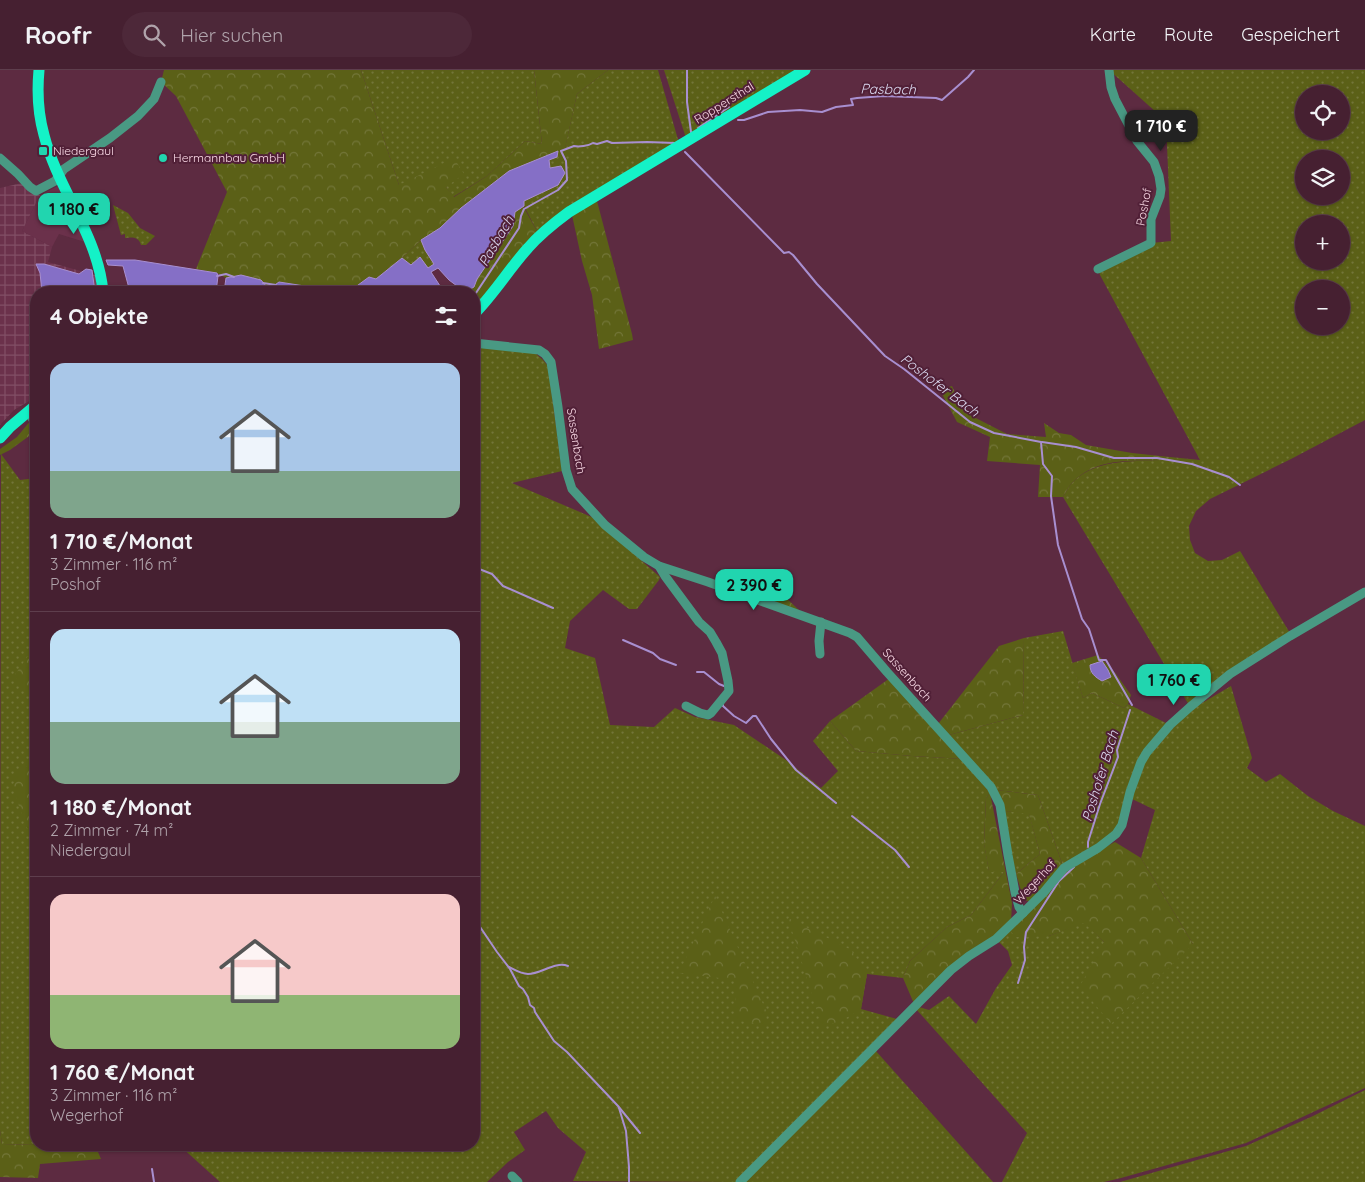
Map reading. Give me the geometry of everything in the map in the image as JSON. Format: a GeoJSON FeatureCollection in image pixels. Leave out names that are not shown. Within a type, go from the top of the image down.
{"type":"FeatureCollection","features":[{"type":"Feature","properties":{"kind":"main road"},"geometry":{"type":"LineString","coordinates":[[39,70],[40,119],[48,148],[90,238],[103,286]]}},
{"type":"Feature","properties":{"kind":"main road","name":"Roppersthal"},"geometry":{"type":"LineString","coordinates":[[480,307],[528,248],[554,223],[569,212],[805,70]]}},
{"type":"Feature","properties":{"kind":"main road"},"geometry":{"type":"LineString","coordinates":[[0,438],[30,410]]}},
{"type":"Feature","properties":{"kind":"street","name":"Poshof"},"geometry":{"type":"LineString","coordinates":[[1098,270],[1151,243],[1152,219],[1161,189],[1154,162],[1137,141],[1115,99],[1109,70]]}},
{"type":"Feature","properties":{"kind":"street"},"geometry":{"type":"LineString","coordinates":[[0,158],[36,191],[55,181],[64,169],[110,138],[138,116],[154,98],[161,82]]}},
{"type":"Feature","properties":{"kind":"street","name":"Sassenbach"},"geometry":{"type":"LineString","coordinates":[[480,344],[539,350],[545,354],[551,362],[566,470],[572,489],[605,525],[644,557],[660,566],[716,584],[857,637],[991,787],[1000,804],[1015,892],[1019,907],[1023,913]]}},
{"type":"Feature","properties":{"kind":"street","name":"Sassenbach"},"geometry":{"type":"LineString","coordinates":[[660,566],[665,576],[716,642],[722,653],[728,681],[728,691],[708,715],[686,706]]}},
{"type":"Feature","properties":{"kind":"street","name":"Wegerhof"},"geometry":{"type":"LineString","coordinates":[[740,1182],[952,970],[969,956],[996,939],[1044,892],[1064,868],[1098,848],[1119,830],[1141,762],[1147,752],[1170,726],[1190,707],[1230,674],[1365,592]]}},
{"type":"Feature","properties":{"kind":"street"},"geometry":{"type":"LineString","coordinates":[[820,654],[821,622]]}},
{"type":"Feature","properties":{"kind":"shaded area"},"geometry":{"type":"Polygon","coordinates":[[[22,183],[40,195],[22,231],[52,247],[48,262],[95,275],[97,286],[30,286],[30,401],[14,410],[0,425],[0,188],[22,183]]]}},
{"type":"Feature","properties":{"kind":"shaded area"},"geometry":{"type":"Polygon","coordinates":[[[58,186],[85,242],[59,234],[52,247],[22,231],[40,195],[58,186]]]}},
{"type":"Feature","properties":{"kind":"green space"},"geometry":{"type":"Polygon","coordinates":[[[164,70],[361,70],[399,185],[454,158],[464,174],[446,187],[454,197],[487,176],[525,141],[542,144],[534,70],[608,70],[577,94],[564,153],[558,152],[509,171],[461,208],[440,228],[421,240],[376,279],[369,277],[357,286],[305,286],[279,282],[273,286],[266,286],[261,280],[241,275],[226,278],[217,273],[196,269],[227,192],[176,96],[161,82],[164,70]]]}},
{"type":"Feature","properties":{"kind":"green space"},"geometry":{"type":"Polygon","coordinates":[[[361,70],[534,70],[542,144],[525,141],[487,176],[453,197],[446,187],[399,185],[361,70]]]}},
{"type":"Feature","properties":{"kind":"green space"},"geometry":{"type":"Polygon","coordinates":[[[608,70],[658,70],[679,143],[538,233],[523,201],[558,185],[550,168],[549,160],[557,157],[558,151],[564,152],[577,94],[608,70]]]}},
{"type":"Feature","properties":{"kind":"green space"},"geometry":{"type":"Polygon","coordinates":[[[664,70],[796,70],[686,138],[664,70]]]}},
{"type":"Feature","properties":{"kind":"green space"},"geometry":{"type":"Polygon","coordinates":[[[1109,70],[1365,70],[1365,420],[1210,499],[1196,511],[1189,526],[1190,540],[1195,553],[1208,561],[1222,560],[1240,551],[1290,633],[1189,705],[1063,497],[1074,481],[1083,474],[1104,465],[1161,461],[1160,456],[1200,460],[1098,269],[1151,243],[1171,241],[1166,121],[1109,70]]]}},
{"type":"Feature","properties":{"kind":"green space"},"geometry":{"type":"Polygon","coordinates":[[[597,201],[633,340],[599,349],[592,295],[572,215],[597,201]]]}},
{"type":"Feature","properties":{"kind":"green space"},"geometry":{"type":"Polygon","coordinates":[[[113,205],[128,213],[140,228],[155,236],[146,245],[141,245],[139,240],[135,238],[125,238],[125,234],[121,235],[113,205]]]}},
{"type":"Feature","properties":{"kind":"green space"},"geometry":{"type":"Polygon","coordinates":[[[523,206],[538,233],[480,300],[480,286],[474,286],[477,279],[513,226],[515,212],[523,206]]]}},
{"type":"Feature","properties":{"kind":"green space"},"geometry":{"type":"Polygon","coordinates":[[[421,240],[434,264],[428,268],[411,265],[402,258],[421,240]]]}},
{"type":"Feature","properties":{"kind":"green space"},"geometry":{"type":"Polygon","coordinates":[[[480,347],[535,353],[548,366],[562,471],[512,483],[594,518],[660,577],[637,609],[629,609],[603,590],[570,621],[565,648],[595,658],[610,725],[654,727],[675,708],[695,717],[734,725],[786,760],[821,788],[838,771],[813,741],[830,721],[856,751],[964,759],[990,793],[986,798],[984,843],[989,871],[1004,872],[971,915],[947,927],[910,961],[903,978],[867,974],[861,1009],[897,1019],[736,1182],[573,1181],[586,1152],[558,1128],[546,1111],[514,1132],[525,1150],[508,1162],[487,1182],[220,1182],[186,1151],[480,1151],[480,347]]]}},
{"type":"Feature","properties":{"kind":"green space"},"geometry":{"type":"Polygon","coordinates":[[[952,386],[964,412],[1007,434],[1046,437],[1044,423],[1059,433],[1071,435],[1086,445],[1160,456],[1161,461],[1115,462],[1093,468],[1074,481],[1063,497],[1038,497],[1040,465],[987,461],[990,437],[957,422],[940,390],[952,386]]]}},
{"type":"Feature","properties":{"kind":"green space"},"geometry":{"type":"Polygon","coordinates":[[[30,421],[30,435],[0,455],[0,449],[17,437],[30,421]]]}},
{"type":"Feature","properties":{"kind":"green space"},"geometry":{"type":"Polygon","coordinates":[[[1,454],[20,480],[30,479],[30,1145],[2,1144],[0,1130],[1,454]]]}},
{"type":"Feature","properties":{"kind":"green space"},"geometry":{"type":"Polygon","coordinates":[[[761,580],[768,581],[801,612],[746,592],[761,580]]]}},
{"type":"Feature","properties":{"kind":"green space"},"geometry":{"type":"Polygon","coordinates":[[[1063,631],[1083,698],[1092,693],[1124,708],[1128,704],[1168,724],[1152,742],[1121,823],[1110,837],[1063,866],[1038,795],[996,790],[949,735],[1023,715],[1024,638],[1063,631]]]}},
{"type":"Feature","properties":{"kind":"green space"},"geometry":{"type":"Polygon","coordinates":[[[1024,638],[1023,715],[949,735],[938,724],[999,646],[1024,638]]]}},
{"type":"Feature","properties":{"kind":"green space"},"geometry":{"type":"Polygon","coordinates":[[[1098,655],[1116,674],[1131,695],[1128,704],[1124,708],[1092,693],[1083,698],[1072,663],[1098,655]]]}},
{"type":"Feature","properties":{"kind":"green space"},"geometry":{"type":"Polygon","coordinates":[[[28,656],[30,658],[30,694],[14,676],[28,656]]]}},
{"type":"Feature","properties":{"kind":"green space"},"geometry":{"type":"Polygon","coordinates":[[[890,678],[964,759],[856,751],[830,721],[890,678]]]}},
{"type":"Feature","properties":{"kind":"green space"},"geometry":{"type":"Polygon","coordinates":[[[1231,686],[1252,758],[1247,768],[1266,782],[1280,774],[1308,796],[1333,811],[1365,826],[1365,1088],[1246,1143],[1121,1178],[1104,1182],[1002,1182],[1027,1133],[916,1009],[919,1007],[929,1010],[949,996],[976,1024],[996,988],[1012,965],[1008,951],[996,939],[1010,930],[1049,936],[1084,922],[1104,942],[1193,944],[1141,858],[1155,810],[1130,798],[1136,779],[1152,749],[1192,709],[1231,686]]]}},
{"type":"Feature","properties":{"kind":"green space"},"geometry":{"type":"Polygon","coordinates":[[[30,764],[30,833],[13,789],[15,776],[30,764]]]}},
{"type":"Feature","properties":{"kind":"green space"},"geometry":{"type":"Polygon","coordinates":[[[996,790],[1038,795],[1063,866],[1032,902],[1024,900],[1016,874],[1040,854],[1029,814],[1005,811],[996,790]]]}},
{"type":"Feature","properties":{"kind":"green space"},"geometry":{"type":"Polygon","coordinates":[[[990,793],[1012,903],[1011,922],[969,956],[915,1006],[903,978],[910,961],[947,927],[971,915],[1004,872],[989,872],[984,844],[986,798],[990,793]]]}},
{"type":"Feature","properties":{"kind":"green space"},"geometry":{"type":"Polygon","coordinates":[[[1005,811],[1029,813],[1040,854],[1016,874],[1010,849],[1005,811]]]}},
{"type":"Feature","properties":{"kind":"green space"},"geometry":{"type":"Polygon","coordinates":[[[1115,842],[1141,858],[1193,944],[1111,1024],[1080,986],[1104,942],[1084,923],[1049,936],[1015,937],[1010,930],[1062,874],[1084,858],[1115,842]]]}},
{"type":"Feature","properties":{"kind":"green space"},"geometry":{"type":"Polygon","coordinates":[[[715,896],[767,1013],[765,1025],[735,1020],[736,980],[679,973],[715,896]]]}},
{"type":"Feature","properties":{"kind":"green space"},"geometry":{"type":"Polygon","coordinates":[[[788,918],[851,950],[867,974],[861,1009],[841,1021],[822,1027],[788,918]]]}},
{"type":"Feature","properties":{"kind":"green space"},"geometry":{"type":"Polygon","coordinates":[[[875,1050],[993,1182],[744,1182],[875,1050]]]}},
{"type":"Feature","properties":{"kind":"green space"},"geometry":{"type":"Polygon","coordinates":[[[1365,1090],[1365,1182],[1120,1182],[1246,1146],[1365,1090]]]}},
{"type":"Feature","properties":{"kind":"green space"},"geometry":{"type":"Polygon","coordinates":[[[0,1130],[2,1144],[30,1145],[30,1151],[98,1151],[101,1159],[40,1164],[38,1178],[0,1177],[0,1130]]]}},
{"type":"Feature","properties":{"kind":"water"},"geometry":{"type":"Polygon","coordinates":[[[558,151],[557,157],[549,160],[550,168],[561,166],[565,173],[558,185],[524,201],[524,206],[515,212],[513,226],[477,279],[474,286],[457,286],[438,268],[431,272],[440,286],[357,286],[369,277],[376,279],[402,258],[411,265],[420,257],[428,268],[434,264],[421,240],[440,228],[461,208],[509,171],[558,151]]]}},
{"type":"Feature","properties":{"kind":"water"},"geometry":{"type":"Polygon","coordinates":[[[106,260],[135,260],[217,273],[217,286],[128,286],[123,266],[108,265],[106,260]]]}},
{"type":"Feature","properties":{"kind":"water"},"geometry":{"type":"Polygon","coordinates":[[[36,264],[44,264],[79,274],[86,269],[92,270],[94,286],[41,286],[40,273],[36,264]]]}},
{"type":"Feature","properties":{"kind":"water"},"geometry":{"type":"Polygon","coordinates":[[[241,275],[261,280],[266,286],[225,286],[226,278],[241,275]]]}},
{"type":"Feature","properties":{"kind":"water"},"geometry":{"type":"Polygon","coordinates":[[[279,282],[305,286],[273,286],[279,282]]]}},
{"type":"Feature","properties":{"kind":"water"},"geometry":{"type":"Polygon","coordinates":[[[1102,661],[1111,677],[1102,681],[1093,674],[1090,665],[1102,661]]]}},
{"type":"Feature","properties":{"kind":"waterway"},"geometry":{"type":"LineString","coordinates":[[687,70],[687,102],[691,132]]}},
{"type":"Feature","properties":{"kind":"waterway","name":"Pasbach"},"geometry":{"type":"LineString","coordinates":[[738,120],[744,120],[768,112],[800,110],[822,112],[836,107],[853,105],[851,99],[857,98],[884,96],[936,98],[942,100],[974,70]]}},
{"type":"Feature","properties":{"kind":"waterway","name":"Pasbach"},"geometry":{"type":"LineString","coordinates":[[698,128],[729,107]]}},
{"type":"Feature","properties":{"kind":"waterway","name":"Pasbach"},"geometry":{"type":"LineString","coordinates":[[480,287],[519,228],[524,209],[558,190],[567,180],[566,161],[561,151],[574,146],[607,141],[612,143],[675,143]]}},
{"type":"Feature","properties":{"kind":"waterway","name":"Poshofer Bach"},"geometry":{"type":"LineString","coordinates":[[685,152],[784,253],[789,252],[793,255],[817,284],[885,356],[970,422],[994,433],[1041,442],[1043,464],[1052,476],[1051,496],[1058,545],[1082,619],[1089,629],[1099,660],[1106,660],[1132,705]]}},
{"type":"Feature","properties":{"kind":"waterway"},"geometry":{"type":"LineString","coordinates":[[217,276],[226,274],[234,277]]}},
{"type":"Feature","properties":{"kind":"waterway"},"geometry":{"type":"LineString","coordinates":[[263,283],[276,285]]}},
{"type":"Feature","properties":{"kind":"waterway"},"geometry":{"type":"LineString","coordinates":[[1042,442],[1076,447],[1114,458],[1157,458],[1192,464],[1229,477],[1240,485]]}},
{"type":"Feature","properties":{"kind":"waterway","name":"Sassenbach"},"geometry":{"type":"LineString","coordinates":[[480,569],[492,574],[503,586],[553,608]]}},
{"type":"Feature","properties":{"kind":"waterway","name":"Sassenbach"},"geometry":{"type":"LineString","coordinates":[[623,640],[676,665]]}},
{"type":"Feature","properties":{"kind":"waterway","name":"Sassenbach"},"geometry":{"type":"LineString","coordinates":[[697,672],[704,672],[724,686]]}},
{"type":"Feature","properties":{"kind":"waterway","name":"Sassenbach"},"geometry":{"type":"LineString","coordinates":[[723,705],[734,716],[746,723],[753,716],[756,716],[771,739],[796,770],[836,803]]}},
{"type":"Feature","properties":{"kind":"waterway","name":"Poshofer Bach"},"geometry":{"type":"LineString","coordinates":[[1088,847],[1100,804],[1118,757],[1117,750],[1130,710]]}},
{"type":"Feature","properties":{"kind":"waterway"},"geometry":{"type":"LineString","coordinates":[[852,816],[895,850],[909,867]]}},
{"type":"Feature","properties":{"kind":"waterway","name":"Poshofer Bach"},"geometry":{"type":"LineString","coordinates":[[1018,983],[1025,960],[1026,932],[1059,881],[1074,867]]}},
{"type":"Feature","properties":{"kind":"waterway"},"geometry":{"type":"LineString","coordinates":[[480,927],[510,969],[519,986],[523,989],[530,1005],[534,1008],[554,1041],[567,1052],[618,1106],[640,1133]]}},
{"type":"Feature","properties":{"kind":"waterway"},"geometry":{"type":"LineString","coordinates":[[509,967],[520,973],[528,974],[553,966],[568,966]]}},
{"type":"Feature","properties":{"kind":"waterway"},"geometry":{"type":"LineString","coordinates":[[619,1108],[626,1131],[629,1182]]}},
{"type":"Feature","properties":{"kind":"waterway"},"geometry":{"type":"LineString","coordinates":[[152,1169],[154,1182]]}},
{"type":"Feature","properties":{"kind":"place","name":"Niedergaul"},"geometry":{"type":"Point","coordinates":[43,151]}},
{"type":"Feature","properties":{"kind":"place","name":"Hermannbau GmbH"},"geometry":{"type":"Point","coordinates":[163,158]}}]}
